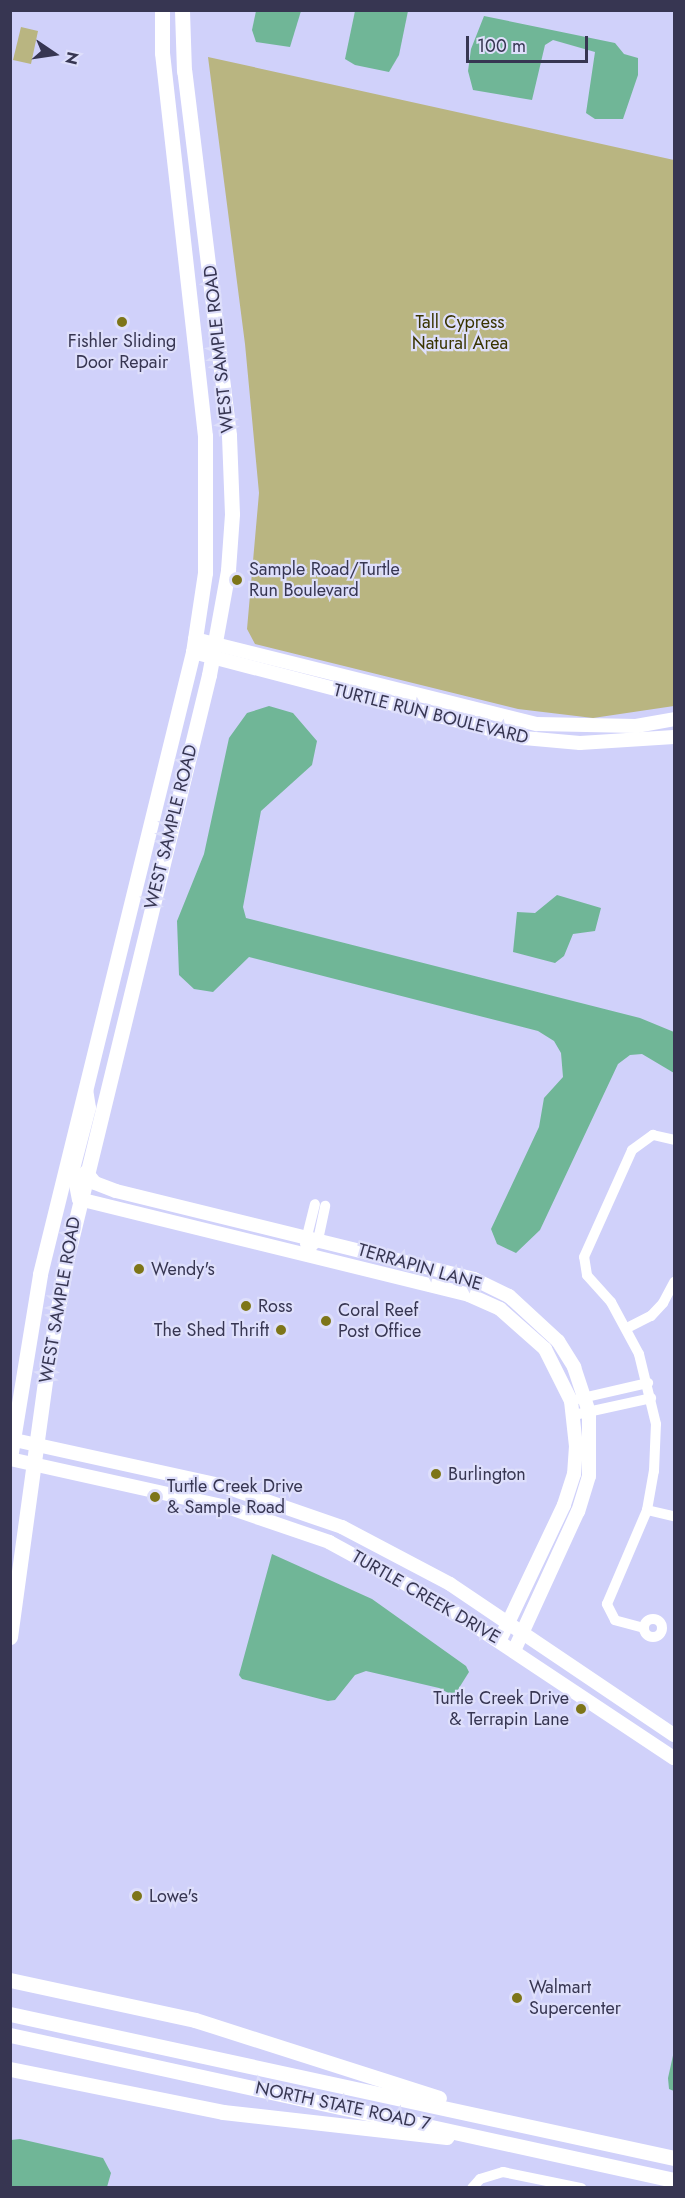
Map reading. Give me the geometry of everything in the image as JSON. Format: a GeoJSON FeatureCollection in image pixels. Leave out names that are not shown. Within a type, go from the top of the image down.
{"type":"FeatureCollection","features":[{"type":"Feature","properties":{"kind":"main road","name":"WEST SAMPLE ROAD"},"geometry":{"type":"LineString","coordinates":[[10,1459],[34,1302],[194,646],[205,573],[205,436],[162,53],[162,10]]}},
{"type":"Feature","properties":{"kind":"main road","name":"WEST SAMPLE ROAD"},"geometry":{"type":"LineString","coordinates":[[10,1637],[57,1306],[86,1172],[215,651],[228,570],[229,435],[184,70],[182,10]]}},
{"type":"Feature","properties":{"kind":"main road"},"geometry":{"type":"LineString","coordinates":[[124,928],[139,960]]}},
{"type":"Feature","properties":{"kind":"main road"},"geometry":{"type":"LineString","coordinates":[[10,1980],[205,2023],[531,2127]]}},
{"type":"Feature","properties":{"kind":"main road","name":"NORTH STATE ROAD 7"},"geometry":{"type":"LineString","coordinates":[[10,2014],[675,2158]]}},
{"type":"Feature","properties":{"kind":"main road","name":"NORTH STATE ROAD 7"},"geometry":{"type":"LineString","coordinates":[[10,2035],[524,2145],[675,2180]]}},
{"type":"Feature","properties":{"kind":"main road"},"geometry":{"type":"LineString","coordinates":[[10,2069],[223,2112],[524,2145]]}},
{"type":"Feature","properties":{"kind":"street","name":"TURTLE RUN BOULEVARD"},"geometry":{"type":"LineString","coordinates":[[194,646],[537,724],[636,726],[675,719]]}},
{"type":"Feature","properties":{"kind":"street","name":"TURTLE RUN BOULEVARD"},"geometry":{"type":"LineString","coordinates":[[215,651],[524,738],[580,743],[675,737]]}},
{"type":"Feature","properties":{"kind":"street"},"geometry":{"type":"LineString","coordinates":[[80,1199],[73,1169],[89,1108],[85,1087]]}},
{"type":"Feature","properties":{"kind":"street"},"geometry":{"type":"LineString","coordinates":[[644,1628],[615,1620],[607,1604],[648,1510],[657,1448],[651,1398],[648,1383],[627,1328],[587,1275],[584,1257],[632,1150],[653,1135],[675,1140]]}},
{"type":"Feature","properties":{"kind":"street","name":"TERRAPIN LANE"},"geometry":{"type":"LineString","coordinates":[[86,1172],[101,1187],[474,1279],[509,1296],[558,1341],[574,1367],[589,1412],[589,1476],[562,1546],[514,1651]]}},
{"type":"Feature","properties":{"kind":"street","name":"TERRAPIN LANE"},"geometry":{"type":"LineString","coordinates":[[80,1199],[469,1295],[500,1310],[545,1348],[571,1401],[574,1415],[574,1474],[567,1497],[500,1640]]}},
{"type":"Feature","properties":{"kind":"street"},"geometry":{"type":"LineString","coordinates":[[306,1254],[320,1205]]}},
{"type":"Feature","properties":{"kind":"street"},"geometry":{"type":"LineString","coordinates":[[627,1328],[651,1316],[673,1289]]}},
{"type":"Feature","properties":{"kind":"street"},"geometry":{"type":"LineString","coordinates":[[571,1401],[648,1383]]}},
{"type":"Feature","properties":{"kind":"street"},"geometry":{"type":"LineString","coordinates":[[574,1415],[651,1398]]}},
{"type":"Feature","properties":{"kind":"street","name":"TURTLE CREEK DRIVE"},"geometry":{"type":"LineString","coordinates":[[12,1440],[258,1496],[327,1520],[391,1550],[507,1623],[675,1735]]}},
{"type":"Feature","properties":{"kind":"street","name":"TURTLE CREEK DRIVE"},"geometry":{"type":"LineString","coordinates":[[10,1459],[254,1515],[369,1562],[500,1640],[675,1758]]}},
{"type":"Feature","properties":{"kind":"street"},"geometry":{"type":"LineString","coordinates":[[254,1515],[258,1496]]}},
{"type":"Feature","properties":{"kind":"street"},"geometry":{"type":"LineString","coordinates":[[562,1546],[572,1510],[567,1497]]}},
{"type":"Feature","properties":{"kind":"street"},"geometry":{"type":"LineString","coordinates":[[648,1510],[675,1516]]}},
{"type":"Feature","properties":{"kind":"street"},"geometry":{"type":"LineString","coordinates":[[369,1562],[384,1558],[391,1550]]}},
{"type":"Feature","properties":{"kind":"street"},"geometry":{"type":"LineString","coordinates":[[472,2187],[480,2178],[503,2172],[581,2187]]}},
{"type":"Feature","properties":{"kind":"green space"},"geometry":{"type":"Polygon","coordinates":[[[21,27],[38,31],[31,64],[13,60],[21,27]]]}},
{"type":"Feature","properties":{"kind":"green space","name":"Tall Cypress Natural Area"},"geometry":{"type":"Polygon","coordinates":[[[208,57],[674,160],[674,706],[593,718],[518,709],[255,644],[247,629],[259,493],[245,344],[208,57]]]}},
{"type":"Feature","properties":{"kind":"shaded area"},"geometry":{"type":"Polygon","coordinates":[[[256,11],[301,11],[290,47],[256,42],[252,30],[256,11]]]}},
{"type":"Feature","properties":{"kind":"shaded area"},"geometry":{"type":"Polygon","coordinates":[[[355,11],[408,11],[399,55],[389,72],[355,65],[345,59],[355,11]]]}},
{"type":"Feature","properties":{"kind":"shaded area"},"geometry":{"type":"Polygon","coordinates":[[[484,16],[615,43],[624,54],[638,58],[638,75],[623,119],[595,119],[586,113],[595,52],[553,40],[545,45],[532,100],[473,90],[468,71],[471,49],[484,16]]]}},
{"type":"Feature","properties":{"kind":"shaded area"},"geometry":{"type":"Polygon","coordinates":[[[269,706],[293,713],[317,741],[312,765],[261,811],[243,907],[246,918],[640,1018],[674,1032],[674,1073],[642,1054],[630,1055],[618,1064],[540,1230],[516,1253],[497,1244],[491,1229],[539,1127],[544,1098],[563,1077],[561,1053],[554,1041],[538,1031],[249,957],[213,992],[194,989],[179,975],[177,921],[204,854],[229,738],[247,713],[269,706]]]}},
{"type":"Feature","properties":{"kind":"shaded area"},"geometry":{"type":"Polygon","coordinates":[[[557,895],[601,908],[595,931],[573,934],[564,956],[555,963],[513,952],[517,912],[535,913],[557,895]]]}},
{"type":"Feature","properties":{"kind":"shaded area"},"geometry":{"type":"Polygon","coordinates":[[[272,1554],[372,1599],[466,1666],[469,1672],[454,1696],[439,1688],[366,1671],[355,1675],[335,1700],[328,1701],[242,1679],[239,1675],[272,1554]]]}},
{"type":"Feature","properties":{"kind":"shaded area"},"geometry":{"type":"Polygon","coordinates":[[[674,2051],[674,2091],[669,2089],[668,2078],[674,2051]]]}},
{"type":"Feature","properties":{"kind":"shaded area"},"geometry":{"type":"Polygon","coordinates":[[[20,2139],[103,2158],[111,2173],[107,2187],[11,2187],[11,2140],[20,2139]]]}},
{"type":"Feature","properties":{"kind":"place","name":"Fishler Sliding Door Repair"},"geometry":{"type":"Point","coordinates":[122,322]}},
{"type":"Feature","properties":{"kind":"place","name":"Sample Road/Turtle Run Boulevard"},"geometry":{"type":"Point","coordinates":[237,580]}},
{"type":"Feature","properties":{"kind":"place","name":"Wendy's"},"geometry":{"type":"Point","coordinates":[139,1269]}},
{"type":"Feature","properties":{"kind":"place","name":"Ross"},"geometry":{"type":"Point","coordinates":[246,1306]}},
{"type":"Feature","properties":{"kind":"place","name":"Coral Reef Post Office"},"geometry":{"type":"Point","coordinates":[326,1321]}},
{"type":"Feature","properties":{"kind":"place","name":"The Shed Thrift"},"geometry":{"type":"Point","coordinates":[281,1330]}},
{"type":"Feature","properties":{"kind":"place","name":"Burlington"},"geometry":{"type":"Point","coordinates":[436,1474]}},
{"type":"Feature","properties":{"kind":"place","name":"Turtle Creek Drive & Sample Road"},"geometry":{"type":"Point","coordinates":[155,1497]}},
{"type":"Feature","properties":{"kind":"place","name":"Turtle Creek Drive & Terrapin Lane"},"geometry":{"type":"Point","coordinates":[581,1709]}},
{"type":"Feature","properties":{"kind":"place","name":"Lowe's"},"geometry":{"type":"Point","coordinates":[137,1896]}},
{"type":"Feature","properties":{"kind":"place","name":"Walmart Supercenter"},"geometry":{"type":"Point","coordinates":[517,1998]}}]}
